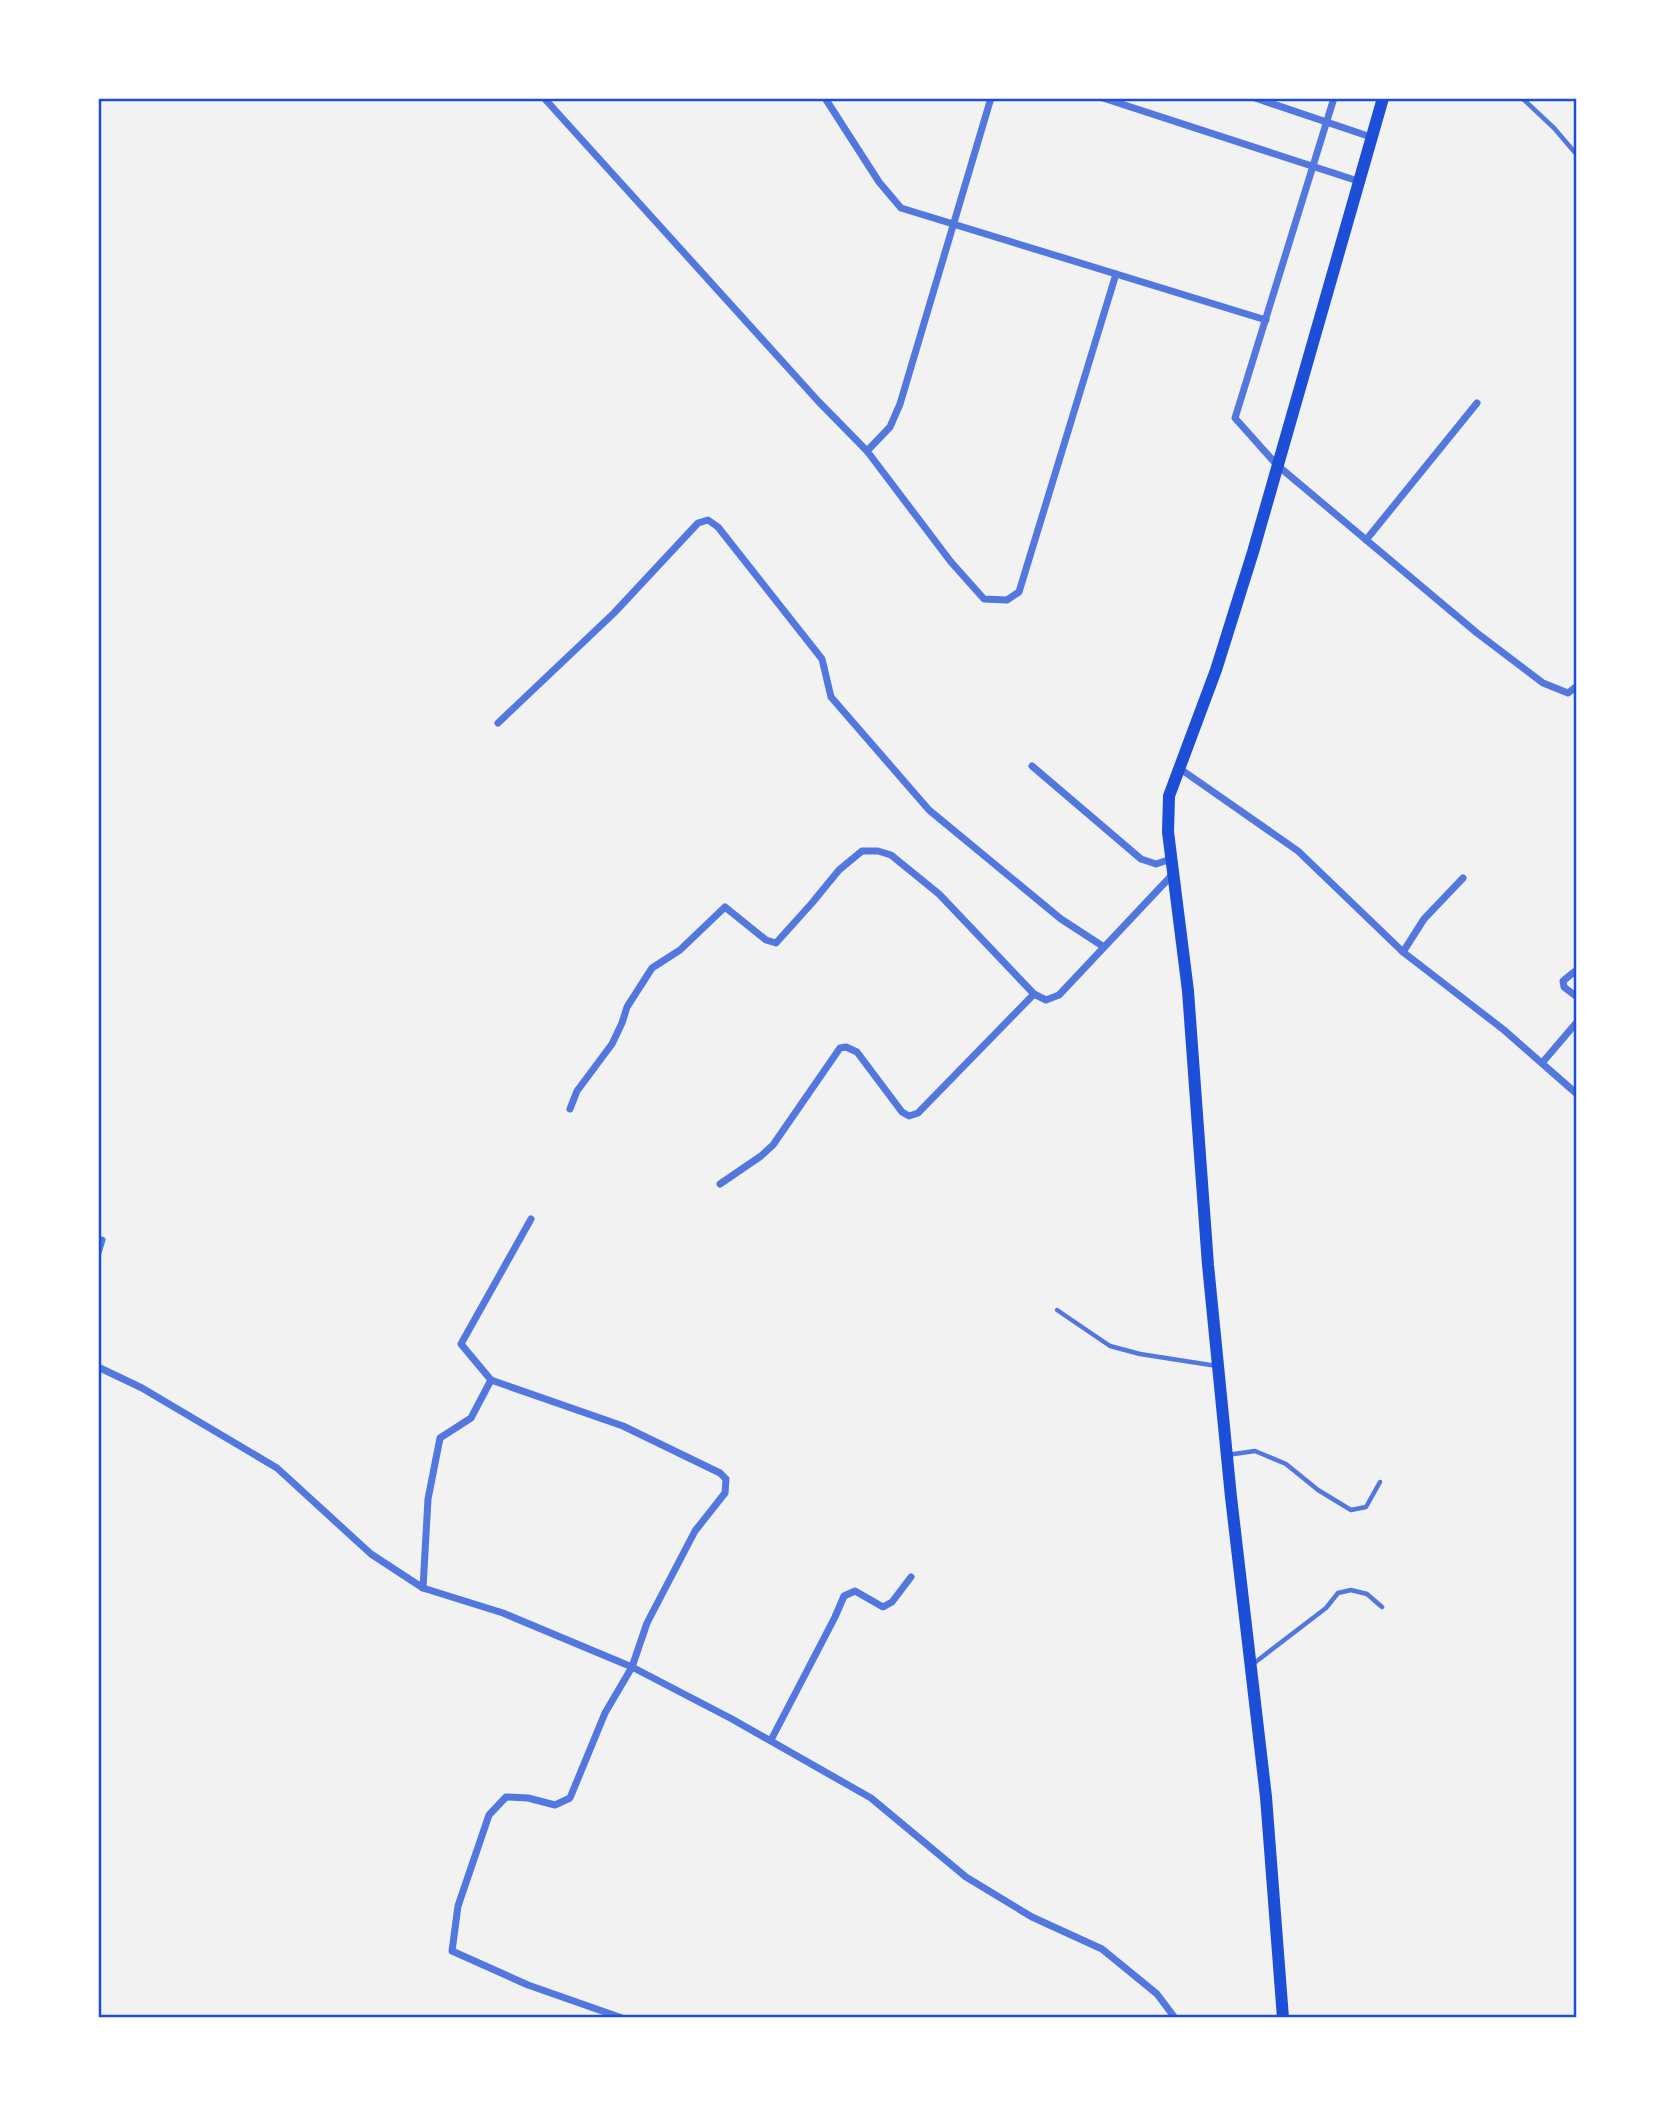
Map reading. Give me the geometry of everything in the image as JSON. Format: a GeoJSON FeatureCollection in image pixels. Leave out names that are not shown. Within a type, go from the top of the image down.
{"type":"FeatureCollection","features":[{"type":"Feature","properties":{"kind":"main road"},"geometry":{"type":"LineString","coordinates":[[1283,2018],[1266,1797],[1208,1265],[1188,991],[1168,832],[1170,796],[1178,767],[1216,670],[1382,98]]}},
{"type":"Feature","properties":{"kind":"street"},"geometry":{"type":"LineString","coordinates":[[544,98],[818,401],[867,451],[951,562],[984,598],[1007,600],[1019,592],[1116,274]]}},
{"type":"Feature","properties":{"kind":"street"},"geometry":{"type":"LineString","coordinates":[[825,98],[879,182],[901,208],[1266,320]]}},
{"type":"Feature","properties":{"kind":"street"},"geometry":{"type":"LineString","coordinates":[[867,451],[890,427],[900,404],[991,98]]}},
{"type":"Feature","properties":{"kind":"street"},"geometry":{"type":"LineString","coordinates":[[1103,98],[1358,181]]}},
{"type":"Feature","properties":{"kind":"street"},"geometry":{"type":"LineString","coordinates":[[1255,98],[1371,137]]}},
{"type":"Feature","properties":{"kind":"street"},"geometry":{"type":"LineString","coordinates":[[1334,98],[1235,418],[1277,465],[1477,633],[1543,684],[1568,692],[1577,698]]}},
{"type":"Feature","properties":{"kind":"street"},"geometry":{"type":"LineString","coordinates":[[1366,540],[1477,402]]}},
{"type":"Feature","properties":{"kind":"street"},"geometry":{"type":"LineString","coordinates":[[498,723],[614,613],[698,523],[708,520],[718,527],[822,659],[831,697],[929,810],[1061,919],[1104,947]]}},
{"type":"Feature","properties":{"kind":"street"},"geometry":{"type":"LineString","coordinates":[[1568,692],[1577,686]]}},
{"type":"Feature","properties":{"kind":"street"},"geometry":{"type":"LineString","coordinates":[[1031,766],[1141,859],[1156,864],[1171,859]]}},
{"type":"Feature","properties":{"kind":"street"},"geometry":{"type":"LineString","coordinates":[[1178,767],[1298,851],[1403,952],[1504,1030],[1577,1094]]}},
{"type":"Feature","properties":{"kind":"street"},"geometry":{"type":"LineString","coordinates":[[570,1109],[577,1091],[612,1044],[626,1007],[652,968],[680,950],[725,907],[766,940],[776,943],[839,870],[862,851],[878,850],[891,855],[939,894],[1034,994],[1046,1000],[1059,995],[1173,874]]}},
{"type":"Feature","properties":{"kind":"street"},"geometry":{"type":"LineString","coordinates":[[1403,952],[1424,919],[1463,878]]}},
{"type":"Feature","properties":{"kind":"street"},"geometry":{"type":"LineString","coordinates":[[1574,972],[1563,981],[1564,987],[1577,997]]}},
{"type":"Feature","properties":{"kind":"street"},"geometry":{"type":"LineString","coordinates":[[720,1184],[773,1145],[840,1048],[846,1047],[857,1052],[902,1112],[909,1116],[918,1113],[1034,994]]}},
{"type":"Feature","properties":{"kind":"street"},"geometry":{"type":"LineString","coordinates":[[1542,1063],[1577,1022]]}},
{"type":"Feature","properties":{"kind":"street"},"geometry":{"type":"LineString","coordinates":[[531,1219],[461,1344],[491,1380],[623,1426],[720,1473],[726,1479],[725,1493],[695,1531],[647,1623],[632,1667],[605,1713],[570,1798],[555,1805],[528,1798],[506,1797],[489,1815],[458,1906],[452,1951],[528,1986],[622,2018]]}},
{"type":"Feature","properties":{"kind":"street"},"geometry":{"type":"LineString","coordinates":[[98,1253],[102,1240]]}},
{"type":"Feature","properties":{"kind":"street"},"geometry":{"type":"LineString","coordinates":[[98,1367],[142,1388],[277,1468],[371,1554],[424,1588],[503,1613],[632,1667],[771,1740],[871,1798],[966,1877],[1032,1917],[1102,1949],[1157,1994],[1175,2018]]}},
{"type":"Feature","properties":{"kind":"street"},"geometry":{"type":"LineString","coordinates":[[424,1588],[428,1499],[440,1438],[471,1418],[491,1380]]}},
{"type":"Feature","properties":{"kind":"street"},"geometry":{"type":"LineString","coordinates":[[771,1740],[844,1595],[856,1591],[883,1606],[892,1602],[911,1577]]}},
{"type":"Feature","properties":{"kind":"lane"},"geometry":{"type":"LineString","coordinates":[[1522,98],[1554,128],[1577,155]]}},
{"type":"Feature","properties":{"kind":"lane"},"geometry":{"type":"LineString","coordinates":[[1057,1310],[1110,1346],[1140,1354],[1218,1366]]}},
{"type":"Feature","properties":{"kind":"lane"},"geometry":{"type":"LineString","coordinates":[[1227,1455],[1255,1451],[1286,1464],[1318,1490],[1351,1510],[1366,1507],[1380,1482]]}},
{"type":"Feature","properties":{"kind":"lane"},"geometry":{"type":"LineString","coordinates":[[1250,1666],[1326,1608],[1338,1593],[1352,1590],[1367,1594],[1382,1607]]}}]}
